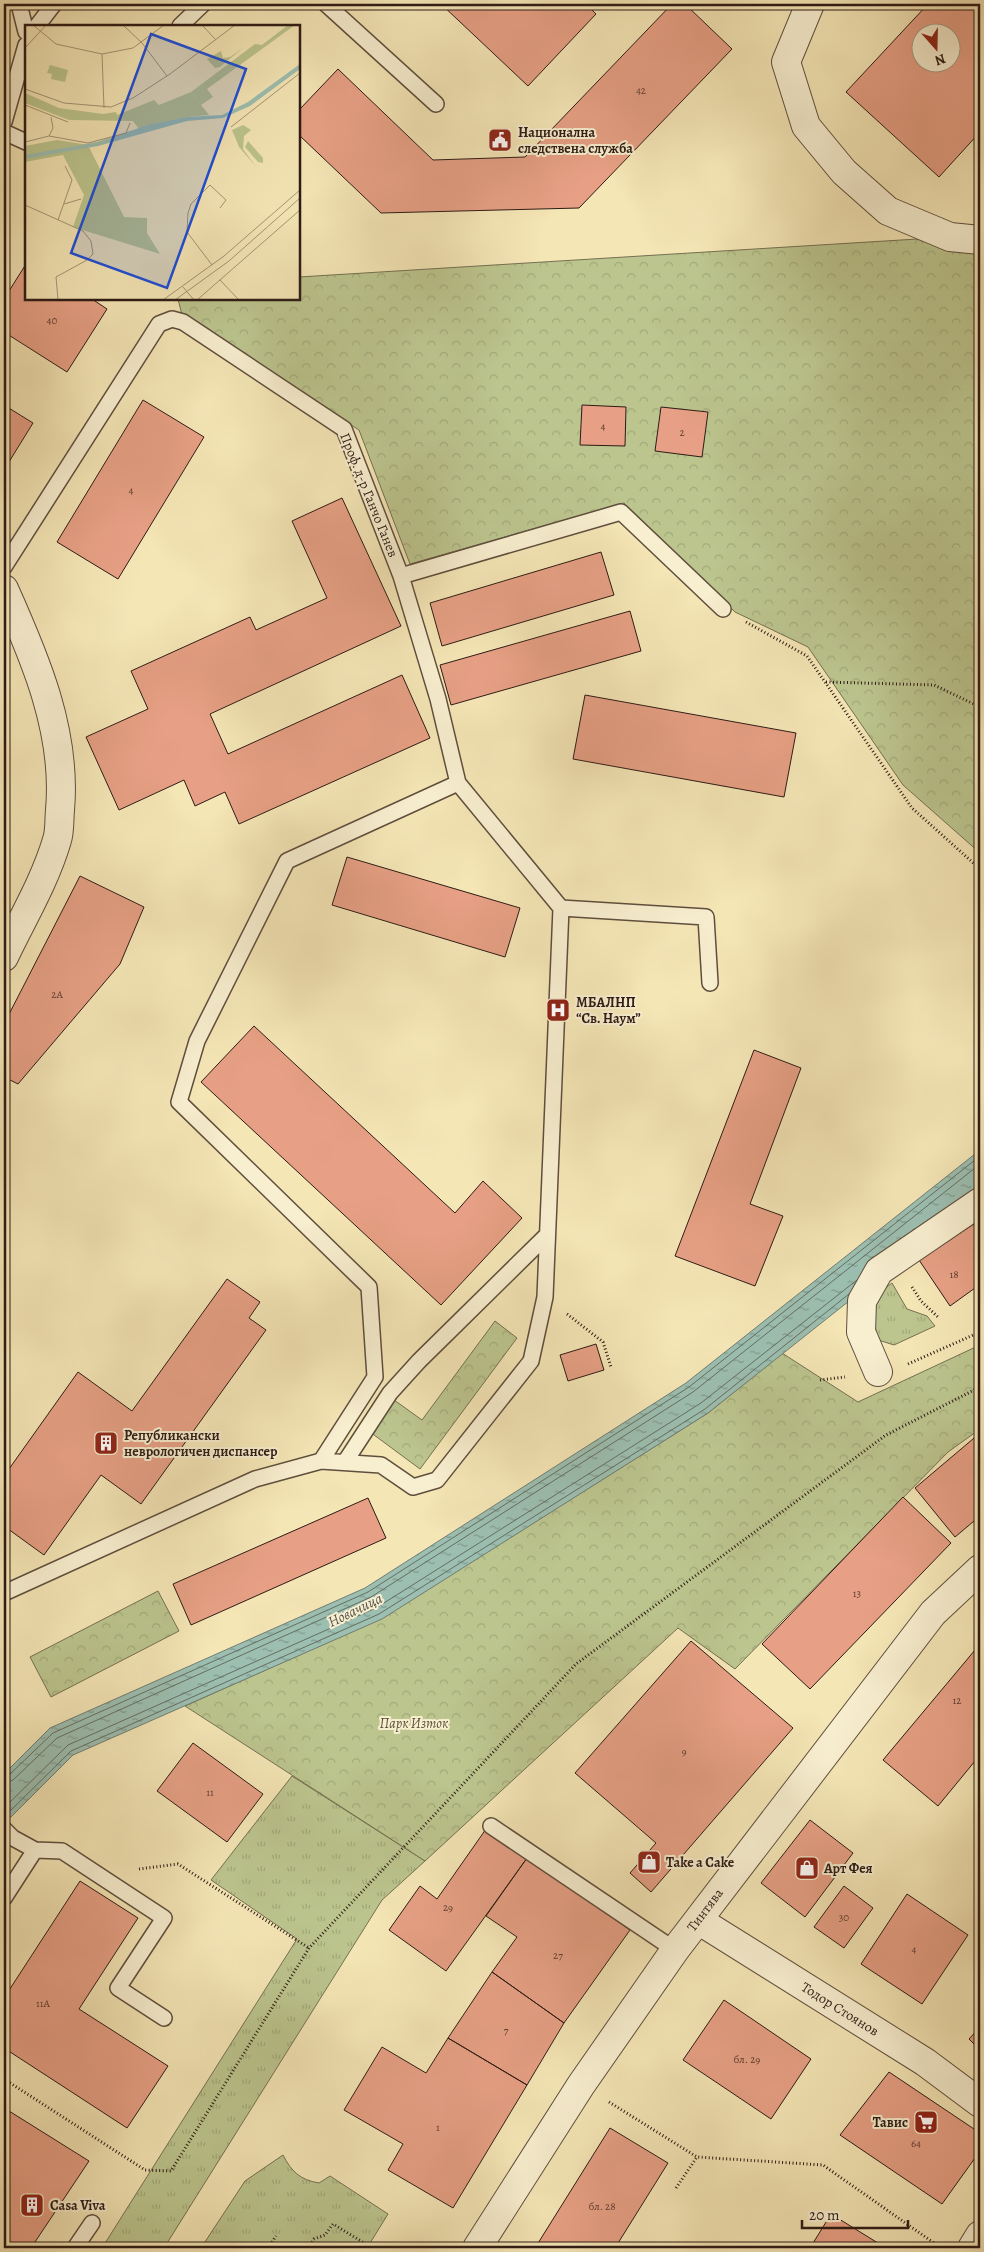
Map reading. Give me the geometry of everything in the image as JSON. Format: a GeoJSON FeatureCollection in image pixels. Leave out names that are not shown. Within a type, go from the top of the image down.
{"type":"FeatureCollection","features":[{"type":"Feature","properties":{"kind":"street"},"geometry":{"type":"LineString","coordinates":[[810,4],[786,62],[806,126],[844,172],[888,211],[950,237],[980,240]]}},
{"type":"Feature","properties":{"kind":"street"},"geometry":{"type":"LineString","coordinates":[[4,589],[41,678],[59,751],[62,789],[58,839],[4,957]]}},
{"type":"Feature","properties":{"kind":"street"},"geometry":{"type":"LineString","coordinates":[[878,1372],[861,1332],[862,1301],[879,1271],[980,1202]]}},
{"type":"Feature","properties":{"kind":"street","name":"Тинтява"},"geometry":{"type":"LineString","coordinates":[[477,2248],[581,2085],[675,1950],[933,1613],[980,1569]]}},
{"type":"Feature","properties":{"kind":"street","name":"Тодор Стоянов"},"geometry":{"type":"LineString","coordinates":[[698,1920],[925,2062],[980,2103]]}},
{"type":"Feature","properties":{"kind":"street"},"geometry":{"type":"LineString","coordinates":[[972,2248],[980,2235]]}},
{"type":"Feature","properties":{"kind":"lane"},"geometry":{"type":"LineString","coordinates":[[22,4],[20,8],[25,28]]}},
{"type":"Feature","properties":{"kind":"lane"},"geometry":{"type":"LineString","coordinates":[[39,25],[54,4]]}},
{"type":"Feature","properties":{"kind":"lane"},"geometry":{"type":"LineString","coordinates":[[181,25],[203,4]]}},
{"type":"Feature","properties":{"kind":"lane"},"geometry":{"type":"LineString","coordinates":[[326,4],[436,104]]}},
{"type":"Feature","properties":{"kind":"lane"},"geometry":{"type":"LineString","coordinates":[[4,122],[25,48]]}},
{"type":"Feature","properties":{"kind":"lane"},"geometry":{"type":"LineString","coordinates":[[4,132],[25,142]]}},
{"type":"Feature","properties":{"kind":"lane","name":"Проф. д-р Ганчо Ганев"},"geometry":{"type":"LineString","coordinates":[[4,567],[159,324],[172,319],[183,322],[344,429],[401,576]]}},
{"type":"Feature","properties":{"kind":"lane"},"geometry":{"type":"LineString","coordinates":[[4,1593],[255,1479],[321,1461],[381,1465],[412,1487],[438,1480],[531,1361],[544,1297],[561,908],[458,783],[438,698],[401,576],[621,512],[723,609]]}},
{"type":"Feature","properties":{"kind":"lane"},"geometry":{"type":"LineString","coordinates":[[321,1461],[375,1377],[370,1287],[179,1102],[197,1041],[287,861],[458,783]]}},
{"type":"Feature","properties":{"kind":"lane"},"geometry":{"type":"LineString","coordinates":[[561,908],[706,917],[710,983]]}},
{"type":"Feature","properties":{"kind":"lane"},"geometry":{"type":"LineString","coordinates":[[345,1462],[390,1392],[419,1360],[547,1235]]}},
{"type":"Feature","properties":{"kind":"lane"},"geometry":{"type":"LineString","coordinates":[[491,1826],[675,1950]]}},
{"type":"Feature","properties":{"kind":"lane"},"geometry":{"type":"LineString","coordinates":[[8,1834],[35,1850],[62,1850],[164,1918],[118,1988],[164,2018]]}},
{"type":"Feature","properties":{"kind":"lane"},"geometry":{"type":"LineString","coordinates":[[4,1898],[35,1850]]}},
{"type":"Feature","properties":{"kind":"lane"},"geometry":{"type":"LineString","coordinates":[[75,2248],[92,2223]]}},
{"type":"Feature","properties":{"kind":"path"},"geometry":{"type":"LineString","coordinates":[[723,609],[807,656],[912,808],[980,869]]}},
{"type":"Feature","properties":{"kind":"path"},"geometry":{"type":"LineString","coordinates":[[825,682],[934,685],[980,706]]}},
{"type":"Feature","properties":{"kind":"path"},"geometry":{"type":"LineString","coordinates":[[895,1260],[921,1301],[940,1318]]}},
{"type":"Feature","properties":{"kind":"path"},"geometry":{"type":"LineString","coordinates":[[544,1297],[603,1342],[611,1367]]}},
{"type":"Feature","properties":{"kind":"path"},"geometry":{"type":"LineString","coordinates":[[878,1372],[912,1363],[980,1332]]}},
{"type":"Feature","properties":{"kind":"path"},"geometry":{"type":"LineString","coordinates":[[4,2079],[145,2170],[171,2171],[309,1948],[576,1664],[886,1435],[980,1387]]}},
{"type":"Feature","properties":{"kind":"path"},"geometry":{"type":"LineString","coordinates":[[99,1875],[178,1864],[309,1948]]}},
{"type":"Feature","properties":{"kind":"path"},"geometry":{"type":"LineString","coordinates":[[581,2085],[697,2157],[823,2165],[942,2248]]}},
{"type":"Feature","properties":{"kind":"path"},"geometry":{"type":"LineString","coordinates":[[676,2188],[697,2157]]}},
{"type":"Feature","properties":{"kind":"path"},"geometry":{"type":"LineString","coordinates":[[308,2248],[314,2239],[325,2235],[333,2224],[369,2246]]}},
{"type":"Feature","properties":{"kind":"path"},"geometry":{"type":"LineString","coordinates":[[268,2248],[276,2236]]}},
{"type":"Feature","properties":{"kind":"green space"},"geometry":{"type":"Polygon","coordinates":[[[950,237],[980,240],[980,853],[903,785],[808,647],[735,612],[624,503],[410,564],[359,430],[183,319],[178,300],[300,300],[300,277],[950,237]]]}},
{"type":"Feature","properties":{"kind":"green space"},"geometry":{"type":"Polygon","coordinates":[[[892,1283],[907,1309],[927,1316],[935,1326],[894,1345],[875,1339],[874,1323],[877,1301],[885,1289],[892,1283]]]}},
{"type":"Feature","properties":{"kind":"green space"},"geometry":{"type":"Polygon","coordinates":[[[495,1321],[517,1338],[420,1469],[366,1429],[390,1397],[422,1420],[495,1321]]]}},
{"type":"Feature","properties":{"kind":"green space","name":"Парк Изток"},"geometry":{"type":"Polygon","coordinates":[[[980,1345],[980,1429],[948,1452],[735,1669],[678,1628],[425,1861],[185,1706],[382,1618],[708,1413],[782,1353],[858,1402],[980,1345]]]}},
{"type":"Feature","properties":{"kind":"green space"},"geometry":{"type":"Polygon","coordinates":[[[158,1591],[179,1631],[51,1697],[30,1657],[158,1591]]]}},
{"type":"Feature","properties":{"kind":"green space"},"geometry":{"type":"Polygon","coordinates":[[[292,1776],[425,1861],[382,1900],[164,2248],[102,2248],[297,1939],[211,1880],[292,1776]]]}},
{"type":"Feature","properties":{"kind":"green space"},"geometry":{"type":"Polygon","coordinates":[[[283,2155],[289,2166],[306,2180],[319,2183],[330,2176],[388,2214],[367,2248],[355,2245],[353,2248],[201,2248],[245,2181],[283,2155]]]}},
{"type":"Feature","properties":{"kind":"water","name":"Новачица"},"geometry":{"type":"Polygon","coordinates":[[[980,1150],[980,1197],[708,1413],[382,1619],[73,1755],[4,1824],[4,1774],[50,1728],[365,1588],[686,1383],[980,1150]]]}},
{"type":"Feature","properties":{"kind":"building"},"geometry":{"type":"Polygon","coordinates":[[[441,4],[586,4],[596,14],[528,86],[441,4]]]}},
{"type":"Feature","properties":{"kind":"building"},"geometry":{"type":"Polygon","coordinates":[[[672,4],[685,4],[732,49],[579,208],[381,213],[300,136],[300,109],[338,69],[433,160],[525,157],[672,4]]]}},
{"type":"Feature","properties":{"kind":"building"},"geometry":{"type":"Polygon","coordinates":[[[928,4],[980,4],[980,132],[939,177],[846,92],[928,4]]]}},
{"type":"Feature","properties":{"kind":"building"},"geometry":{"type":"Polygon","coordinates":[[[25,266],[25,300],[94,300],[107,309],[67,372],[4,332],[4,299],[25,266]]]}},
{"type":"Feature","properties":{"kind":"building"},"geometry":{"type":"Polygon","coordinates":[[[143,400],[204,437],[118,579],[57,542],[143,400]]]}},
{"type":"Feature","properties":{"kind":"building"},"geometry":{"type":"Polygon","coordinates":[[[4,405],[33,423],[4,470],[4,405]]]}},
{"type":"Feature","properties":{"kind":"building"},"geometry":{"type":"Polygon","coordinates":[[[582,405],[626,407],[625,446],[580,445],[582,405]]]}},
{"type":"Feature","properties":{"kind":"building"},"geometry":{"type":"Polygon","coordinates":[[[661,407],[708,412],[702,457],[655,451],[661,407]]]}},
{"type":"Feature","properties":{"kind":"building"},"geometry":{"type":"Polygon","coordinates":[[[342,498],[401,626],[210,714],[228,754],[402,675],[430,738],[239,824],[225,792],[195,806],[184,780],[119,810],[86,737],[148,709],[131,671],[250,617],[256,630],[327,598],[292,521],[342,498]]]}},
{"type":"Feature","properties":{"kind":"building"},"geometry":{"type":"Polygon","coordinates":[[[601,552],[614,595],[442,646],[430,603],[601,552]]]}},
{"type":"Feature","properties":{"kind":"building"},"geometry":{"type":"Polygon","coordinates":[[[630,611],[641,651],[451,705],[440,665],[630,611]]]}},
{"type":"Feature","properties":{"kind":"building"},"geometry":{"type":"Polygon","coordinates":[[[585,695],[796,733],[784,797],[573,759],[585,695]]]}},
{"type":"Feature","properties":{"kind":"building"},"geometry":{"type":"Polygon","coordinates":[[[347,857],[520,908],[505,957],[332,905],[347,857]]]}},
{"type":"Feature","properties":{"kind":"building"},"geometry":{"type":"Polygon","coordinates":[[[80,876],[144,907],[120,964],[18,1084],[4,1077],[4,1024],[80,876]]]}},
{"type":"Feature","properties":{"kind":"building"},"geometry":{"type":"Polygon","coordinates":[[[254,1026],[455,1213],[483,1181],[522,1218],[441,1305],[201,1082],[254,1026]]]}},
{"type":"Feature","properties":{"kind":"building"},"geometry":{"type":"Polygon","coordinates":[[[754,1050],[801,1068],[750,1204],[783,1216],[755,1286],[675,1256],[754,1050]]]}},
{"type":"Feature","properties":{"kind":"building"},"geometry":{"type":"Polygon","coordinates":[[[980,1220],[980,1295],[975,1288],[950,1306],[919,1260],[980,1220]]]}},
{"type":"Feature","properties":{"kind":"building","name":"Републикански неврологичен диспансер"},"geometry":{"type":"Polygon","coordinates":[[[227,1279],[260,1302],[249,1318],[266,1330],[141,1504],[101,1475],[44,1555],[4,1526],[4,1476],[78,1372],[132,1411],[227,1279]]]}},
{"type":"Feature","properties":{"kind":"building"},"geometry":{"type":"Polygon","coordinates":[[[596,1344],[604,1370],[568,1381],[560,1355],[596,1344]]]}},
{"type":"Feature","properties":{"kind":"building"},"geometry":{"type":"Polygon","coordinates":[[[980,1433],[980,1516],[955,1537],[915,1488],[980,1433]]]}},
{"type":"Feature","properties":{"kind":"building"},"geometry":{"type":"Polygon","coordinates":[[[903,1497],[951,1543],[810,1689],[762,1644],[903,1497]]]}},
{"type":"Feature","properties":{"kind":"building"},"geometry":{"type":"Polygon","coordinates":[[[368,1498],[386,1538],[191,1625],[173,1584],[368,1498]]]}},
{"type":"Feature","properties":{"kind":"building"},"geometry":{"type":"Polygon","coordinates":[[[691,1641],[793,1728],[651,1892],[630,1873],[656,1843],[575,1773],[691,1641]]]}},
{"type":"Feature","properties":{"kind":"building"},"geometry":{"type":"Polygon","coordinates":[[[980,1644],[980,1755],[938,1806],[883,1760],[980,1644]]]}},
{"type":"Feature","properties":{"kind":"building"},"geometry":{"type":"Polygon","coordinates":[[[193,1743],[263,1794],[227,1842],[157,1791],[193,1743]]]}},
{"type":"Feature","properties":{"kind":"building"},"geometry":{"type":"Polygon","coordinates":[[[810,1820],[853,1853],[805,1917],[761,1883],[810,1820]]]}},
{"type":"Feature","properties":{"kind":"building"},"geometry":{"type":"Polygon","coordinates":[[[486,1829],[527,1858],[446,1971],[389,1930],[420,1886],[437,1899],[486,1829]]]}},
{"type":"Feature","properties":{"kind":"building"},"geometry":{"type":"Polygon","coordinates":[[[527,1858],[630,1930],[564,2023],[492,1972],[517,1937],[486,1916],[527,1858]]]}},
{"type":"Feature","properties":{"kind":"building"},"geometry":{"type":"Polygon","coordinates":[[[80,1881],[138,1918],[79,2009],[168,2066],[127,2128],[4,2048],[4,1998],[80,1881]]]}},
{"type":"Feature","properties":{"kind":"building"},"geometry":{"type":"Polygon","coordinates":[[[844,1886],[873,1908],[844,1948],[814,1927],[844,1886]]]}},
{"type":"Feature","properties":{"kind":"building"},"geometry":{"type":"Polygon","coordinates":[[[907,1894],[968,1935],[922,2004],[861,1964],[907,1894]]]}},
{"type":"Feature","properties":{"kind":"building"},"geometry":{"type":"Polygon","coordinates":[[[492,1972],[564,2023],[527,2085],[448,2038],[492,1972]]]}},
{"type":"Feature","properties":{"kind":"building"},"geometry":{"type":"Polygon","coordinates":[[[724,2000],[811,2059],[771,2119],[683,2060],[724,2000]]]}},
{"type":"Feature","properties":{"kind":"building"},"geometry":{"type":"Polygon","coordinates":[[[980,2027],[980,2050],[969,2039],[980,2027]]]}},
{"type":"Feature","properties":{"kind":"building"},"geometry":{"type":"Polygon","coordinates":[[[448,2038],[527,2085],[453,2208],[388,2170],[403,2144],[344,2110],[382,2047],[426,2073],[448,2038]]]}},
{"type":"Feature","properties":{"kind":"building"},"geometry":{"type":"Polygon","coordinates":[[[889,2072],[980,2133],[980,2151],[942,2204],[840,2135],[889,2072]]]}},
{"type":"Feature","properties":{"kind":"building","name":"Casa Viva"},"geometry":{"type":"Polygon","coordinates":[[[9,2111],[89,2161],[31,2248],[4,2248],[4,2120],[9,2111]]]}},
{"type":"Feature","properties":{"kind":"building"},"geometry":{"type":"Polygon","coordinates":[[[610,2128],[668,2163],[615,2248],[535,2248],[610,2128]]]}},
{"type":"Feature","properties":{"kind":"building"},"geometry":{"type":"Polygon","coordinates":[[[831,2214],[886,2248],[810,2248],[831,2214]]]}},
{"type":"Feature","properties":{"kind":"place","name":"Национална следствена служба"},"geometry":{"type":"Point","coordinates":[500,140]}},
{"type":"Feature","properties":{"kind":"place","name":"MБАЛНП “Св. Наум”"},"geometry":{"type":"Point","coordinates":[558,1010]}},
{"type":"Feature","properties":{"kind":"place","name":"Републикански неврологичен диспансер"},"geometry":{"type":"Point","coordinates":[106,1443]}},
{"type":"Feature","properties":{"kind":"place","name":"Take a Cake"},"geometry":{"type":"Point","coordinates":[649,1862]}},
{"type":"Feature","properties":{"kind":"place","name":"Арт Фея"},"geometry":{"type":"Point","coordinates":[807,1868]}},
{"type":"Feature","properties":{"kind":"place","name":"Тавис"},"geometry":{"type":"Point","coordinates":[926,2122]}},
{"type":"Feature","properties":{"kind":"place","name":"Casa Viva"},"geometry":{"type":"Point","coordinates":[32,2205]}}]}
